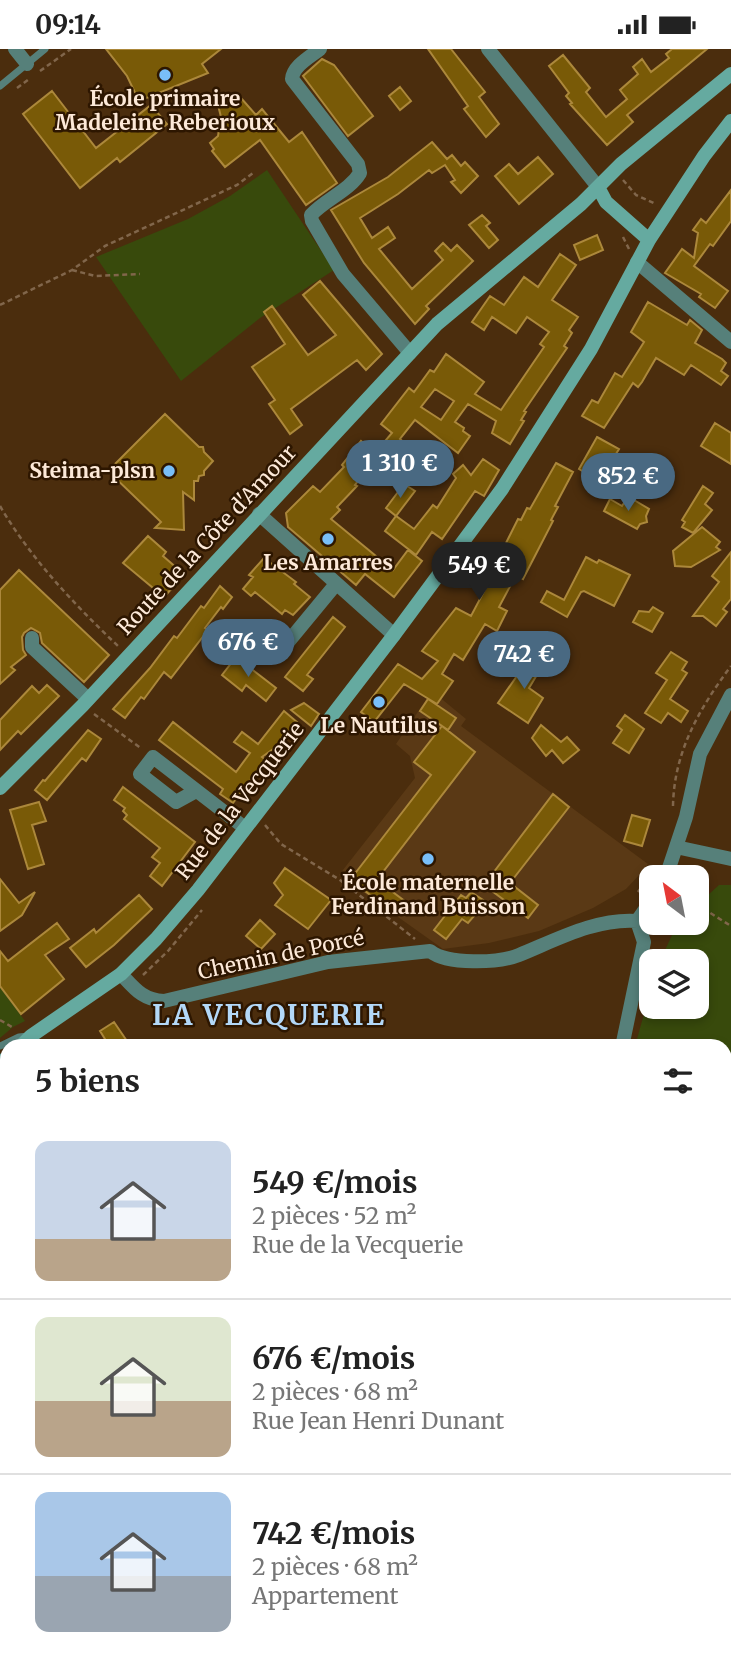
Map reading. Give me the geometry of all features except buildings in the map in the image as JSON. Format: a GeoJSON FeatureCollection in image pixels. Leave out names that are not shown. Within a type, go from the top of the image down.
{"type":"FeatureCollection","features":[{"type":"Feature","properties":{"kind":"main road","name":"Route de la Côte d'Amour"},"geometry":{"type":"LineString","coordinates":[[0,788],[85,702],[437,324],[731,74]]}},
{"type":"Feature","properties":{"kind":"main road"},"geometry":{"type":"LineString","coordinates":[[639,259],[667,213],[731,121]]}},
{"type":"Feature","properties":{"kind":"main road"},"geometry":{"type":"LineString","coordinates":[[598,187],[606,202],[649,240]]}},
{"type":"Feature","properties":{"kind":"main road","name":"Rue de la Vecquerie"},"geometry":{"type":"LineString","coordinates":[[29,1039],[121,974],[178,914],[250,822],[502,489],[591,349],[639,259]]}},
{"type":"Feature","properties":{"kind":"street"},"geometry":{"type":"LineString","coordinates":[[15,49],[27,64]]}},
{"type":"Feature","properties":{"kind":"street"},"geometry":{"type":"LineString","coordinates":[[320,49],[292,73],[292,79],[358,164],[360,173],[355,181],[317,208],[312,215],[312,221],[343,274],[410,353]]}},
{"type":"Feature","properties":{"kind":"street"},"geometry":{"type":"LineString","coordinates":[[488,49],[598,187]]}},
{"type":"Feature","properties":{"kind":"street"},"geometry":{"type":"LineString","coordinates":[[639,259],[731,342]]}},
{"type":"Feature","properties":{"kind":"street"},"geometry":{"type":"LineString","coordinates":[[259,514],[394,635]]}},
{"type":"Feature","properties":{"kind":"street"},"geometry":{"type":"LineString","coordinates":[[265,642],[284,647],[335,584]]}},
{"type":"Feature","properties":{"kind":"street"},"geometry":{"type":"LineString","coordinates":[[32,638],[32,647],[85,702]]}},
{"type":"Feature","properties":{"kind":"street"},"geometry":{"type":"LineString","coordinates":[[670,865],[686,817],[700,754],[731,695]]}},
{"type":"Feature","properties":{"kind":"street"},"geometry":{"type":"LineString","coordinates":[[196,791],[176,802],[140,774],[153,757],[196,791],[250,822]]}},
{"type":"Feature","properties":{"kind":"street"},"geometry":{"type":"LineString","coordinates":[[676,847],[731,859]]}},
{"type":"Feature","properties":{"kind":"street"},"geometry":{"type":"LineString","coordinates":[[624,1039],[644,942],[637,921],[639,918]]}},
{"type":"Feature","properties":{"kind":"street","name":"Chemin de Porcé"},"geometry":{"type":"LineString","coordinates":[[121,974],[140,995],[150,1000],[164,1001],[328,962],[430,951],[436,956],[466,961],[517,956],[535,947],[617,919],[637,921]]}},
{"type":"Feature","properties":{"kind":"lane"},"geometry":{"type":"LineString","coordinates":[[0,86],[45,49]]}},
{"type":"Feature","properties":{"kind":"path"},"geometry":{"type":"LineString","coordinates":[[615,170],[636,195],[652,201],[667,213]]}},
{"type":"Feature","properties":{"kind":"path"},"geometry":{"type":"LineString","coordinates":[[0,306],[72,270],[105,246],[237,185],[253,173]]}},
{"type":"Feature","properties":{"kind":"path"},"geometry":{"type":"LineString","coordinates":[[618,232],[625,240],[626,248],[639,259]]}},
{"type":"Feature","properties":{"kind":"path"},"geometry":{"type":"LineString","coordinates":[[72,270],[95,276],[140,274]]}},
{"type":"Feature","properties":{"kind":"path"},"geometry":{"type":"LineString","coordinates":[[0,506],[17,535],[36,559],[128,656]]}},
{"type":"Feature","properties":{"kind":"path"},"geometry":{"type":"LineString","coordinates":[[85,702],[153,757]]}},
{"type":"Feature","properties":{"kind":"path"},"geometry":{"type":"LineString","coordinates":[[250,822],[266,826],[281,844],[340,880],[430,951]]}},
{"type":"Feature","properties":{"kind":"path"},"geometry":{"type":"LineString","coordinates":[[709,912],[731,926]]}},
{"type":"Feature","properties":{"kind":"shaded area"},"geometry":{"type":"Polygon","coordinates":[[[432,691],[466,719],[461,726],[648,864],[639,865],[639,875],[626,889],[593,908],[539,931],[489,943],[443,949],[339,875],[415,778],[410,756],[396,744],[432,691]]]}},
{"type":"Feature","properties":{"kind":"green space"},"geometry":{"type":"Polygon","coordinates":[[[267,170],[334,270],[260,318],[181,381],[96,257],[188,219],[230,196],[267,170]]]}},
{"type":"Feature","properties":{"kind":"green space"},"geometry":{"type":"Polygon","coordinates":[[[719,885],[731,885],[731,1039],[637,1039],[643,1019],[709,1019],[709,949],[666,949],[672,935],[709,935],[709,894],[719,885]]]}},
{"type":"Feature","properties":{"kind":"green space"},"geometry":{"type":"Polygon","coordinates":[[[0,987],[25,1021],[0,1038],[0,987]]]}},
{"type":"Feature","properties":{"kind":"place","name":"École primaire Madeleine Reberioux"},"geometry":{"type":"Point","coordinates":[165,75]}},
{"type":"Feature","properties":{"kind":"place","name":"Steima-plsn"},"geometry":{"type":"Point","coordinates":[169,471]}},
{"type":"Feature","properties":{"kind":"place","name":"Les Amarres"},"geometry":{"type":"Point","coordinates":[328,539]}},
{"type":"Feature","properties":{"kind":"place","name":"Le Nautilus"},"geometry":{"type":"Point","coordinates":[379,702]}},
{"type":"Feature","properties":{"kind":"place","name":"École maternelle Ferdinand Buisson"},"geometry":{"type":"Point","coordinates":[428,859]}},
{"type":"Feature","properties":{"kind":"district","name":"LA VECQUERIE"},"geometry":{"type":"Point","coordinates":[269,1015]}}]}
